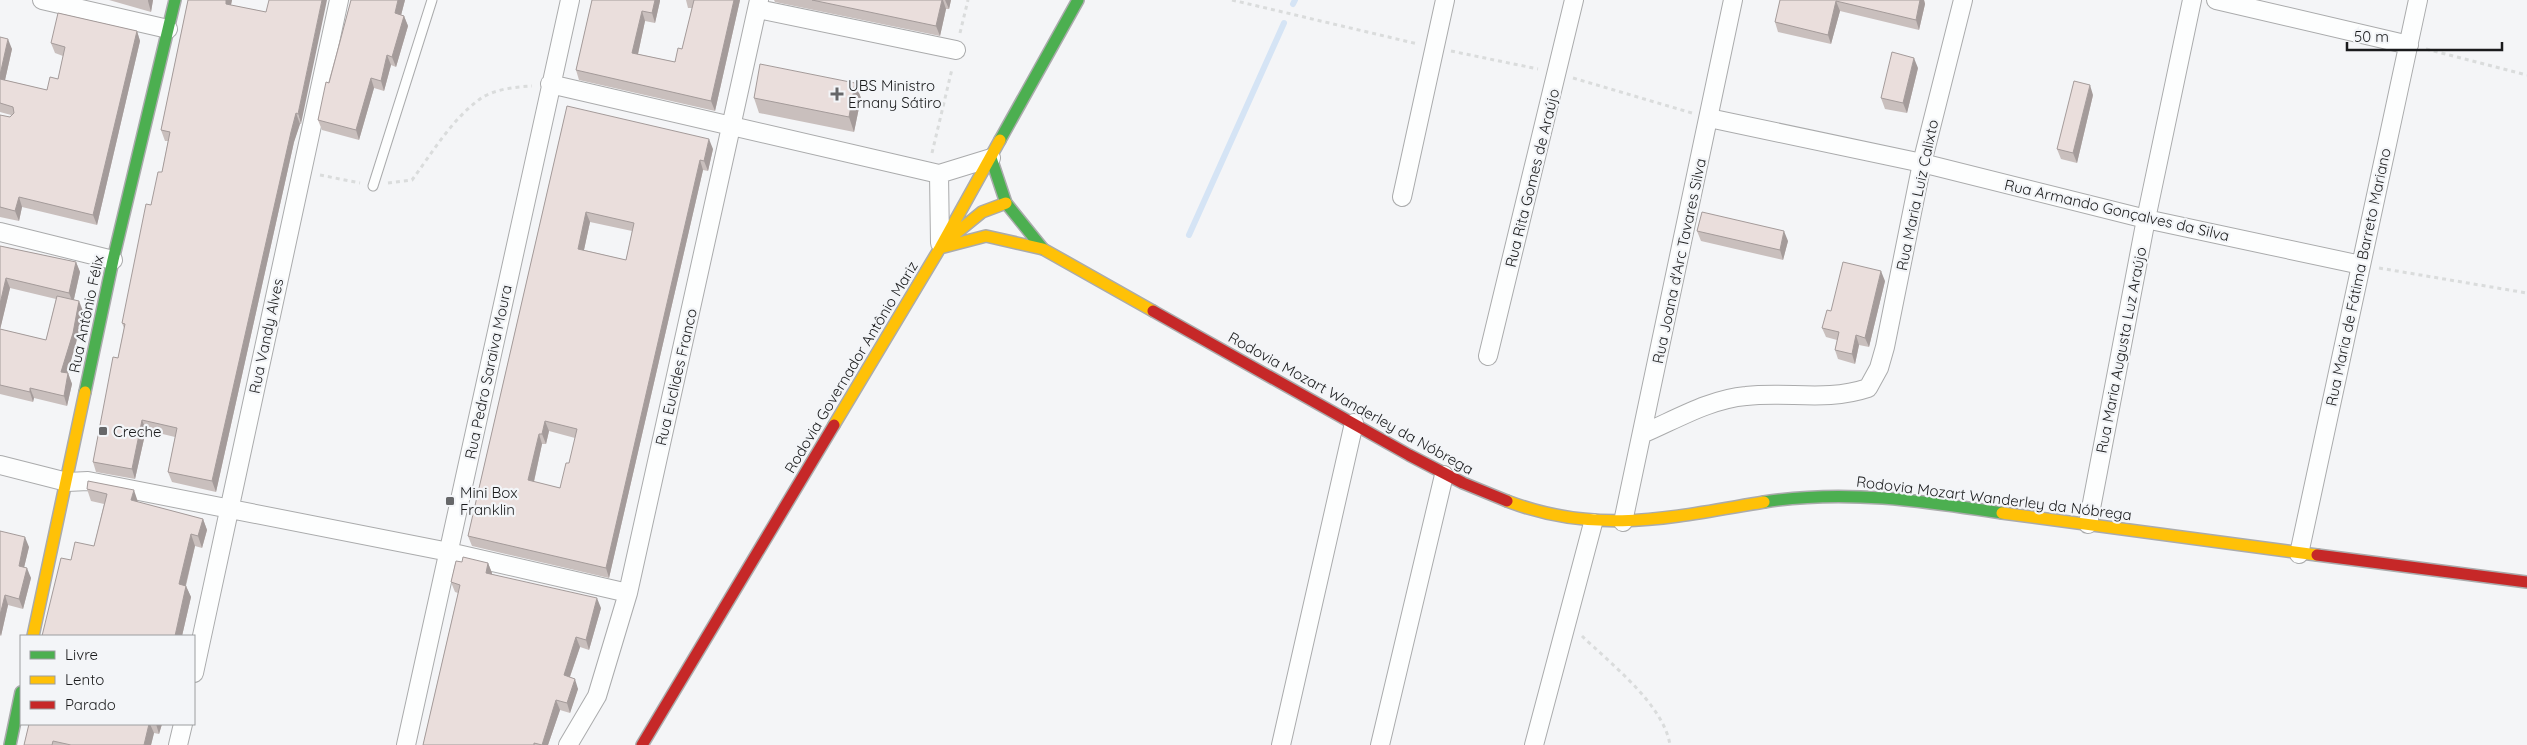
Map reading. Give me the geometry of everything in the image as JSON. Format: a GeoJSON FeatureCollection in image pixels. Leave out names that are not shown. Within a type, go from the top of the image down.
{"type":"FeatureCollection","features":[{"type":"Feature","properties":{"kind":"main road","name":"Rua Antônio Félix"},"geometry":{"type":"LineString","coordinates":[[33,635],[114,260],[174,0]]}},
{"type":"Feature","properties":{"kind":"main road","name":"Rodovia Governador Antônio Mariz"},"geometry":{"type":"LineString","coordinates":[[642,745],[940,248],[1078,0]]}},
{"type":"Feature","properties":{"kind":"main road","name":"Rodovia Mozart Wanderley da Nóbrega"},"geometry":{"type":"LineString","coordinates":[[991,158],[1006,203],[1043,249]]}},
{"type":"Feature","properties":{"kind":"main road"},"geometry":{"type":"LineString","coordinates":[[986,236],[981,225],[980,200],[991,158]]}},
{"type":"Feature","properties":{"kind":"main road"},"geometry":{"type":"LineString","coordinates":[[940,248],[974,215],[993,205],[1006,203]]}},
{"type":"Feature","properties":{"kind":"main road","name":"Rodovia Mozart Wanderley da Nóbrega"},"geometry":{"type":"LineString","coordinates":[[940,248],[986,236],[1043,249],[1444,475],[1544,513],[1592,523],[1623,522],[1702,512],[1770,499],[1820,495],[1858,495],[1946,504],[2299,554],[2527,582]]}},
{"type":"Feature","properties":{"kind":"main road"},"geometry":{"type":"LineString","coordinates":[[10,745],[20,697]]}},
{"type":"Feature","properties":{"kind":"street"},"geometry":{"type":"LineString","coordinates":[[42,0],[168,29]]}},
{"type":"Feature","properties":{"kind":"street","name":"Rua Vandy Alves"},"geometry":{"type":"LineString","coordinates":[[195,668],[339,0]]}},
{"type":"Feature","properties":{"kind":"street","name":"Rua Pedro Saraiva Moura"},"geometry":{"type":"LineString","coordinates":[[406,745],[570,0]]}},
{"type":"Feature","properties":{"kind":"street"},"geometry":{"type":"LineString","coordinates":[[1402,197],[1445,0]]}},
{"type":"Feature","properties":{"kind":"street","name":"Rua Rita Gomes de Araújo"},"geometry":{"type":"LineString","coordinates":[[1488,356],[1574,0]]}},
{"type":"Feature","properties":{"kind":"street","name":"Rua Joana d'Arc Tavares Silva"},"geometry":{"type":"LineString","coordinates":[[1623,522],[1709,118],[1732,0]]}},
{"type":"Feature","properties":{"kind":"street","name":"Rua Maria Luiz Calixto"},"geometry":{"type":"LineString","coordinates":[[1642,434],[1723,399],[1748,395],[1831,397],[1868,388],[1879,368],[1885,347],[1922,163],[1963,0]]}},
{"type":"Feature","properties":{"kind":"street","name":"Rua Maria Augusta Luz Araújo"},"geometry":{"type":"LineString","coordinates":[[2088,524],[2146,218],[2192,0]]}},
{"type":"Feature","properties":{"kind":"street"},"geometry":{"type":"LineString","coordinates":[[2216,0],[2409,45]]}},
{"type":"Feature","properties":{"kind":"street","name":"Rua Maria de Fátima Barreto Mariano"},"geometry":{"type":"LineString","coordinates":[[2299,554],[2418,0]]}},
{"type":"Feature","properties":{"kind":"street"},"geometry":{"type":"LineString","coordinates":[[759,5],[956,50]]}},
{"type":"Feature","properties":{"kind":"street","name":"Rua Euclides Franco"},"geometry":{"type":"LineString","coordinates":[[568,745],[597,696],[628,593],[759,5]]}},
{"type":"Feature","properties":{"kind":"street"},"geometry":{"type":"LineString","coordinates":[[550,84],[933,172],[991,158]]}},
{"type":"Feature","properties":{"kind":"street","name":"Rua Armando Gonçalves da Silva"},"geometry":{"type":"LineString","coordinates":[[1709,118],[1922,163],[2146,218],[2361,264]]}},
{"type":"Feature","properties":{"kind":"street"},"geometry":{"type":"LineString","coordinates":[[933,172],[940,248]]}},
{"type":"Feature","properties":{"kind":"street"},"geometry":{"type":"LineString","coordinates":[[0,232],[114,260]]}},
{"type":"Feature","properties":{"kind":"street"},"geometry":{"type":"LineString","coordinates":[[1281,745],[1354,423]]}},
{"type":"Feature","properties":{"kind":"street"},"geometry":{"type":"LineString","coordinates":[[0,465],[67,482],[88,481],[449,552],[628,593]]}},
{"type":"Feature","properties":{"kind":"street"},"geometry":{"type":"LineString","coordinates":[[1380,745],[1444,475]]}},
{"type":"Feature","properties":{"kind":"street"},"geometry":{"type":"LineString","coordinates":[[1534,745],[1592,523]]}},
{"type":"Feature","properties":{"kind":"street"},"geometry":{"type":"LineString","coordinates":[[178,745],[183,725]]}},
{"type":"Feature","properties":{"kind":"lane"},"geometry":{"type":"LineString","coordinates":[[373,186],[432,0]]}},
{"type":"Feature","properties":{"kind":"path"},"geometry":{"type":"LineString","coordinates":[[933,172],[956,50],[968,0]]}},
{"type":"Feature","properties":{"kind":"path"},"geometry":{"type":"LineString","coordinates":[[1232,0],[1435,48]]}},
{"type":"Feature","properties":{"kind":"path"},"geometry":{"type":"LineString","coordinates":[[2409,45],[2527,75]]}},
{"type":"Feature","properties":{"kind":"path"},"geometry":{"type":"LineString","coordinates":[[302,171],[373,186],[412,180],[457,120],[481,98],[507,88],[550,84]]}},
{"type":"Feature","properties":{"kind":"path"},"geometry":{"type":"LineString","coordinates":[[2361,264],[2527,293]]}},
{"type":"Feature","properties":{"kind":"path"},"geometry":{"type":"LineString","coordinates":[[1566,621],[1641,694],[1659,718],[1670,745]]}},
{"type":"Feature","properties":{"kind":"building"},"geometry":{"type":"Polygon","coordinates":[[[188,0],[226,0],[226,4],[266,12],[269,0],[322,0],[298,114],[296,113],[291,132],[212,481],[168,472],[177,428],[142,420],[132,469],[93,462],[113,357],[118,358],[125,324],[122,323],[146,204],[151,205],[158,172],[162,172],[170,132],[161,130],[188,0]]]}},
{"type":"Feature","properties":{"kind":"building"},"geometry":{"type":"Polygon","coordinates":[[[351,0],[398,0],[395,13],[404,16],[392,57],[387,55],[381,81],[371,78],[356,130],[318,120],[326,82],[329,83],[351,0]]]}},
{"type":"Feature","properties":{"kind":"building"},"geometry":{"type":"Polygon","coordinates":[[[592,0],[655,0],[652,13],[642,11],[632,53],[675,62],[678,48],[682,49],[694,0],[734,0],[711,101],[576,70],[592,0]]]}},
{"type":"Feature","properties":{"kind":"building"},"geometry":{"type":"Polygon","coordinates":[[[812,0],[942,0],[936,26],[812,0]]]}},
{"type":"Feature","properties":{"kind":"building"},"geometry":{"type":"Polygon","coordinates":[[[1780,0],[1920,0],[1916,20],[1836,1],[1828,35],[1775,22],[1780,0]]]}},
{"type":"Feature","properties":{"kind":"building"},"geometry":{"type":"Polygon","coordinates":[[[58,13],[137,31],[93,215],[19,197],[15,211],[0,207],[0,115],[10,117],[14,113],[13,107],[0,103],[0,79],[47,90],[50,77],[58,79],[65,47],[51,43],[58,13]]]}},
{"type":"Feature","properties":{"kind":"building"},"geometry":{"type":"Polygon","coordinates":[[[0,37],[8,39],[0,75],[0,37]]]}},
{"type":"Feature","properties":{"kind":"building"},"geometry":{"type":"Polygon","coordinates":[[[1892,52],[1914,58],[1903,103],[1881,98],[1892,52]]]}},
{"type":"Feature","properties":{"kind":"building"},"geometry":{"type":"Polygon","coordinates":[[[760,64],[855,83],[849,117],[754,98],[760,64]]]}},
{"type":"Feature","properties":{"kind":"building"},"geometry":{"type":"Polygon","coordinates":[[[2074,81],[2090,85],[2073,153],[2057,149],[2074,81]]]}},
{"type":"Feature","properties":{"kind":"building"},"geometry":{"type":"Polygon","coordinates":[[[567,106],[709,139],[704,161],[700,160],[606,568],[468,536],[567,106]],[[586,212],[578,249],[626,260],[634,223],[586,212]],[[545,421],[542,434],[539,434],[528,480],[560,488],[566,463],[569,463],[577,429],[545,421]]]}},
{"type":"Feature","properties":{"kind":"building"},"geometry":{"type":"Polygon","coordinates":[[[1702,212],[1784,231],[1780,250],[1697,231],[1702,212]]]}},
{"type":"Feature","properties":{"kind":"building"},"geometry":{"type":"Polygon","coordinates":[[[0,246],[76,262],[69,293],[6,278],[0,304],[0,246]]]}},
{"type":"Feature","properties":{"kind":"building"},"geometry":{"type":"Polygon","coordinates":[[[1843,262],[1881,271],[1865,338],[1856,335],[1852,354],[1835,350],[1839,332],[1822,328],[1827,310],[1831,311],[1843,262]]]}},
{"type":"Feature","properties":{"kind":"building"},"geometry":{"type":"Polygon","coordinates":[[[57,296],[79,301],[73,333],[61,372],[68,373],[64,396],[30,388],[30,392],[0,385],[0,329],[46,340],[57,296]]]}},
{"type":"Feature","properties":{"kind":"building"},"geometry":{"type":"Polygon","coordinates":[[[88,481],[134,490],[131,500],[203,519],[198,536],[191,534],[179,584],[186,586],[175,635],[42,635],[61,558],[71,560],[75,542],[94,546],[107,494],[87,489],[88,481]]]}},
{"type":"Feature","properties":{"kind":"building"},"geometry":{"type":"Polygon","coordinates":[[[0,531],[25,537],[19,566],[27,568],[19,599],[5,595],[0,615],[0,531]]]}},
{"type":"Feature","properties":{"kind":"building"},"geometry":{"type":"Polygon","coordinates":[[[463,557],[488,563],[486,573],[597,598],[586,640],[576,637],[564,675],[575,679],[567,703],[556,700],[542,745],[534,743],[534,745],[423,745],[460,585],[451,582],[456,561],[462,562],[463,557]]]}},
{"type":"Feature","properties":{"kind":"building"},"geometry":{"type":"Polygon","coordinates":[[[29,725],[149,725],[144,745],[71,745],[53,741],[52,745],[24,745],[29,725]]]}},
{"type":"Feature","properties":{"kind":"waterway"},"geometry":{"type":"LineString","coordinates":[[1293,4],[1295,0]]}},
{"type":"Feature","properties":{"kind":"waterway"},"geometry":{"type":"LineString","coordinates":[[1189,235],[1284,23]]}},
{"type":"Feature","properties":{"kind":"traffic: fast"},"geometry":{"type":"LineString","coordinates":[[85,392],[113,260],[175,0]]}},
{"type":"Feature","properties":{"kind":"traffic: fast"},"geometry":{"type":"LineString","coordinates":[[1000,140],[1078,0]]}},
{"type":"Feature","properties":{"kind":"traffic: fast"},"geometry":{"type":"LineString","coordinates":[[991,158],[1006,203],[1043,249]]}},
{"type":"Feature","properties":{"kind":"traffic: fast"},"geometry":{"type":"LineString","coordinates":[[1764,502],[1794,498],[1884,498],[2002,513]]}},
{"type":"Feature","properties":{"kind":"traffic: fast"},"geometry":{"type":"LineString","coordinates":[[10,745],[20,697]]}},
{"type":"Feature","properties":{"kind":"traffic: slow"},"geometry":{"type":"LineString","coordinates":[[834,425],[940,248],[1000,140]]}},
{"type":"Feature","properties":{"kind":"traffic: slow"},"geometry":{"type":"LineString","coordinates":[[950,238],[982,212],[1006,203]]}},
{"type":"Feature","properties":{"kind":"traffic: slow"},"geometry":{"type":"LineString","coordinates":[[940,248],[986,236],[1043,249],[1153,311]]}},
{"type":"Feature","properties":{"kind":"traffic: slow"},"geometry":{"type":"LineString","coordinates":[[33,635],[85,392]]}},
{"type":"Feature","properties":{"kind":"traffic: slow"},"geometry":{"type":"LineString","coordinates":[[1507,501],[1540,512],[1604,521],[1667,518],[1764,502]]}},
{"type":"Feature","properties":{"kind":"traffic: slow"},"geometry":{"type":"LineString","coordinates":[[2002,513],[2317,555]]}},
{"type":"Feature","properties":{"kind":"traffic: jam"},"geometry":{"type":"LineString","coordinates":[[1153,311],[1409,455],[1463,483],[1507,501]]}},
{"type":"Feature","properties":{"kind":"traffic: jam"},"geometry":{"type":"LineString","coordinates":[[642,745],[834,425]]}},
{"type":"Feature","properties":{"kind":"traffic: jam"},"geometry":{"type":"LineString","coordinates":[[2317,555],[2527,582]]}},
{"type":"Feature","properties":{"kind":"place","name":"UBS Ministro Ernany Sátiro"},"geometry":{"type":"Point","coordinates":[837,94]}},
{"type":"Feature","properties":{"kind":"place","name":"Creche"},"geometry":{"type":"Point","coordinates":[103,431]}},
{"type":"Feature","properties":{"kind":"place","name":"Mini Box Franklin"},"geometry":{"type":"Point","coordinates":[450,501]}}]}
